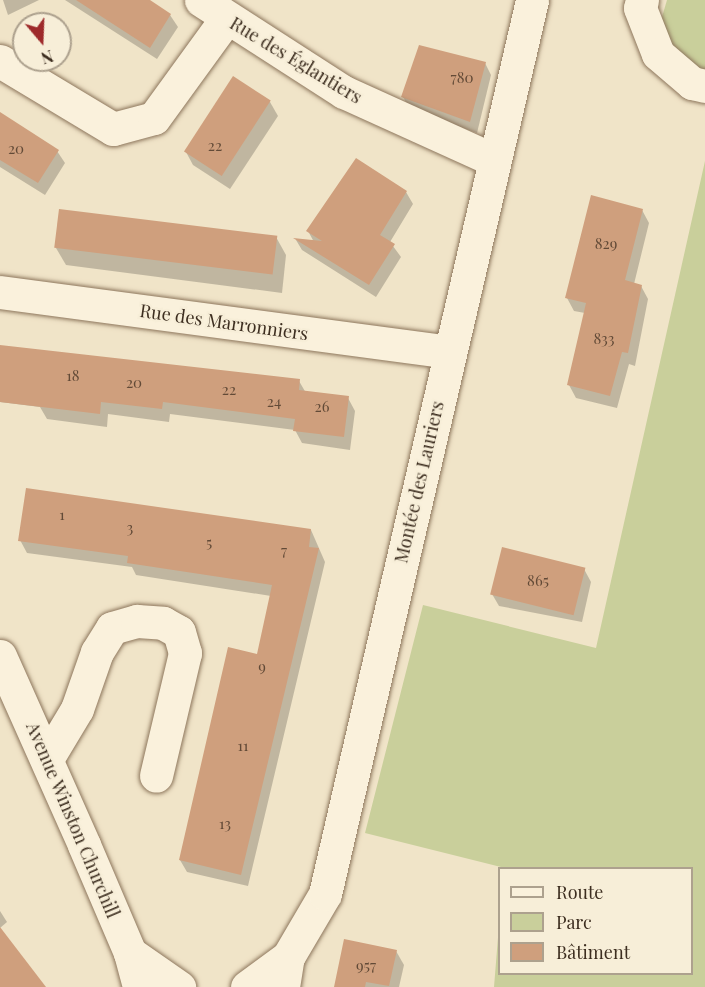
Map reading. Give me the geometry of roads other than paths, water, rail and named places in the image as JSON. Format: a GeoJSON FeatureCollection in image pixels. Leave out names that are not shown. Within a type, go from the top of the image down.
{"type":"FeatureCollection","features":[{"type":"Feature","properties":{"kind":"street","name":"Montée des Lauriers"},"geometry":{"type":"LineString","coordinates":[[247,987],[285,972],[325,894],[492,159],[532,0]]}},
{"type":"Feature","properties":{"kind":"street"},"geometry":{"type":"LineString","coordinates":[[642,0],[640,8],[657,54],[692,83],[705,86]]}},
{"type":"Feature","properties":{"kind":"street","name":"Rue des Églantiers"},"geometry":{"type":"LineString","coordinates":[[213,9],[344,92],[492,159]]}},
{"type":"Feature","properties":{"kind":"street"},"geometry":{"type":"LineString","coordinates":[[0,61],[113,129],[154,118],[213,9]]}},
{"type":"Feature","properties":{"kind":"street","name":"Rue des Marronniers"},"geometry":{"type":"LineString","coordinates":[[0,292],[448,352]]}},
{"type":"Feature","properties":{"kind":"street"},"geometry":{"type":"LineString","coordinates":[[47,759],[77,709],[97,652],[112,628],[137,621],[164,623],[179,632],[185,653],[156,776]]}},
{"type":"Feature","properties":{"kind":"street","name":"Avenue Winston Churchill"},"geometry":{"type":"LineString","coordinates":[[0,656],[130,953],[139,987]]}},
{"type":"Feature","properties":{"kind":"street"},"geometry":{"type":"LineString","coordinates":[[130,953],[179,987]]}}]}
